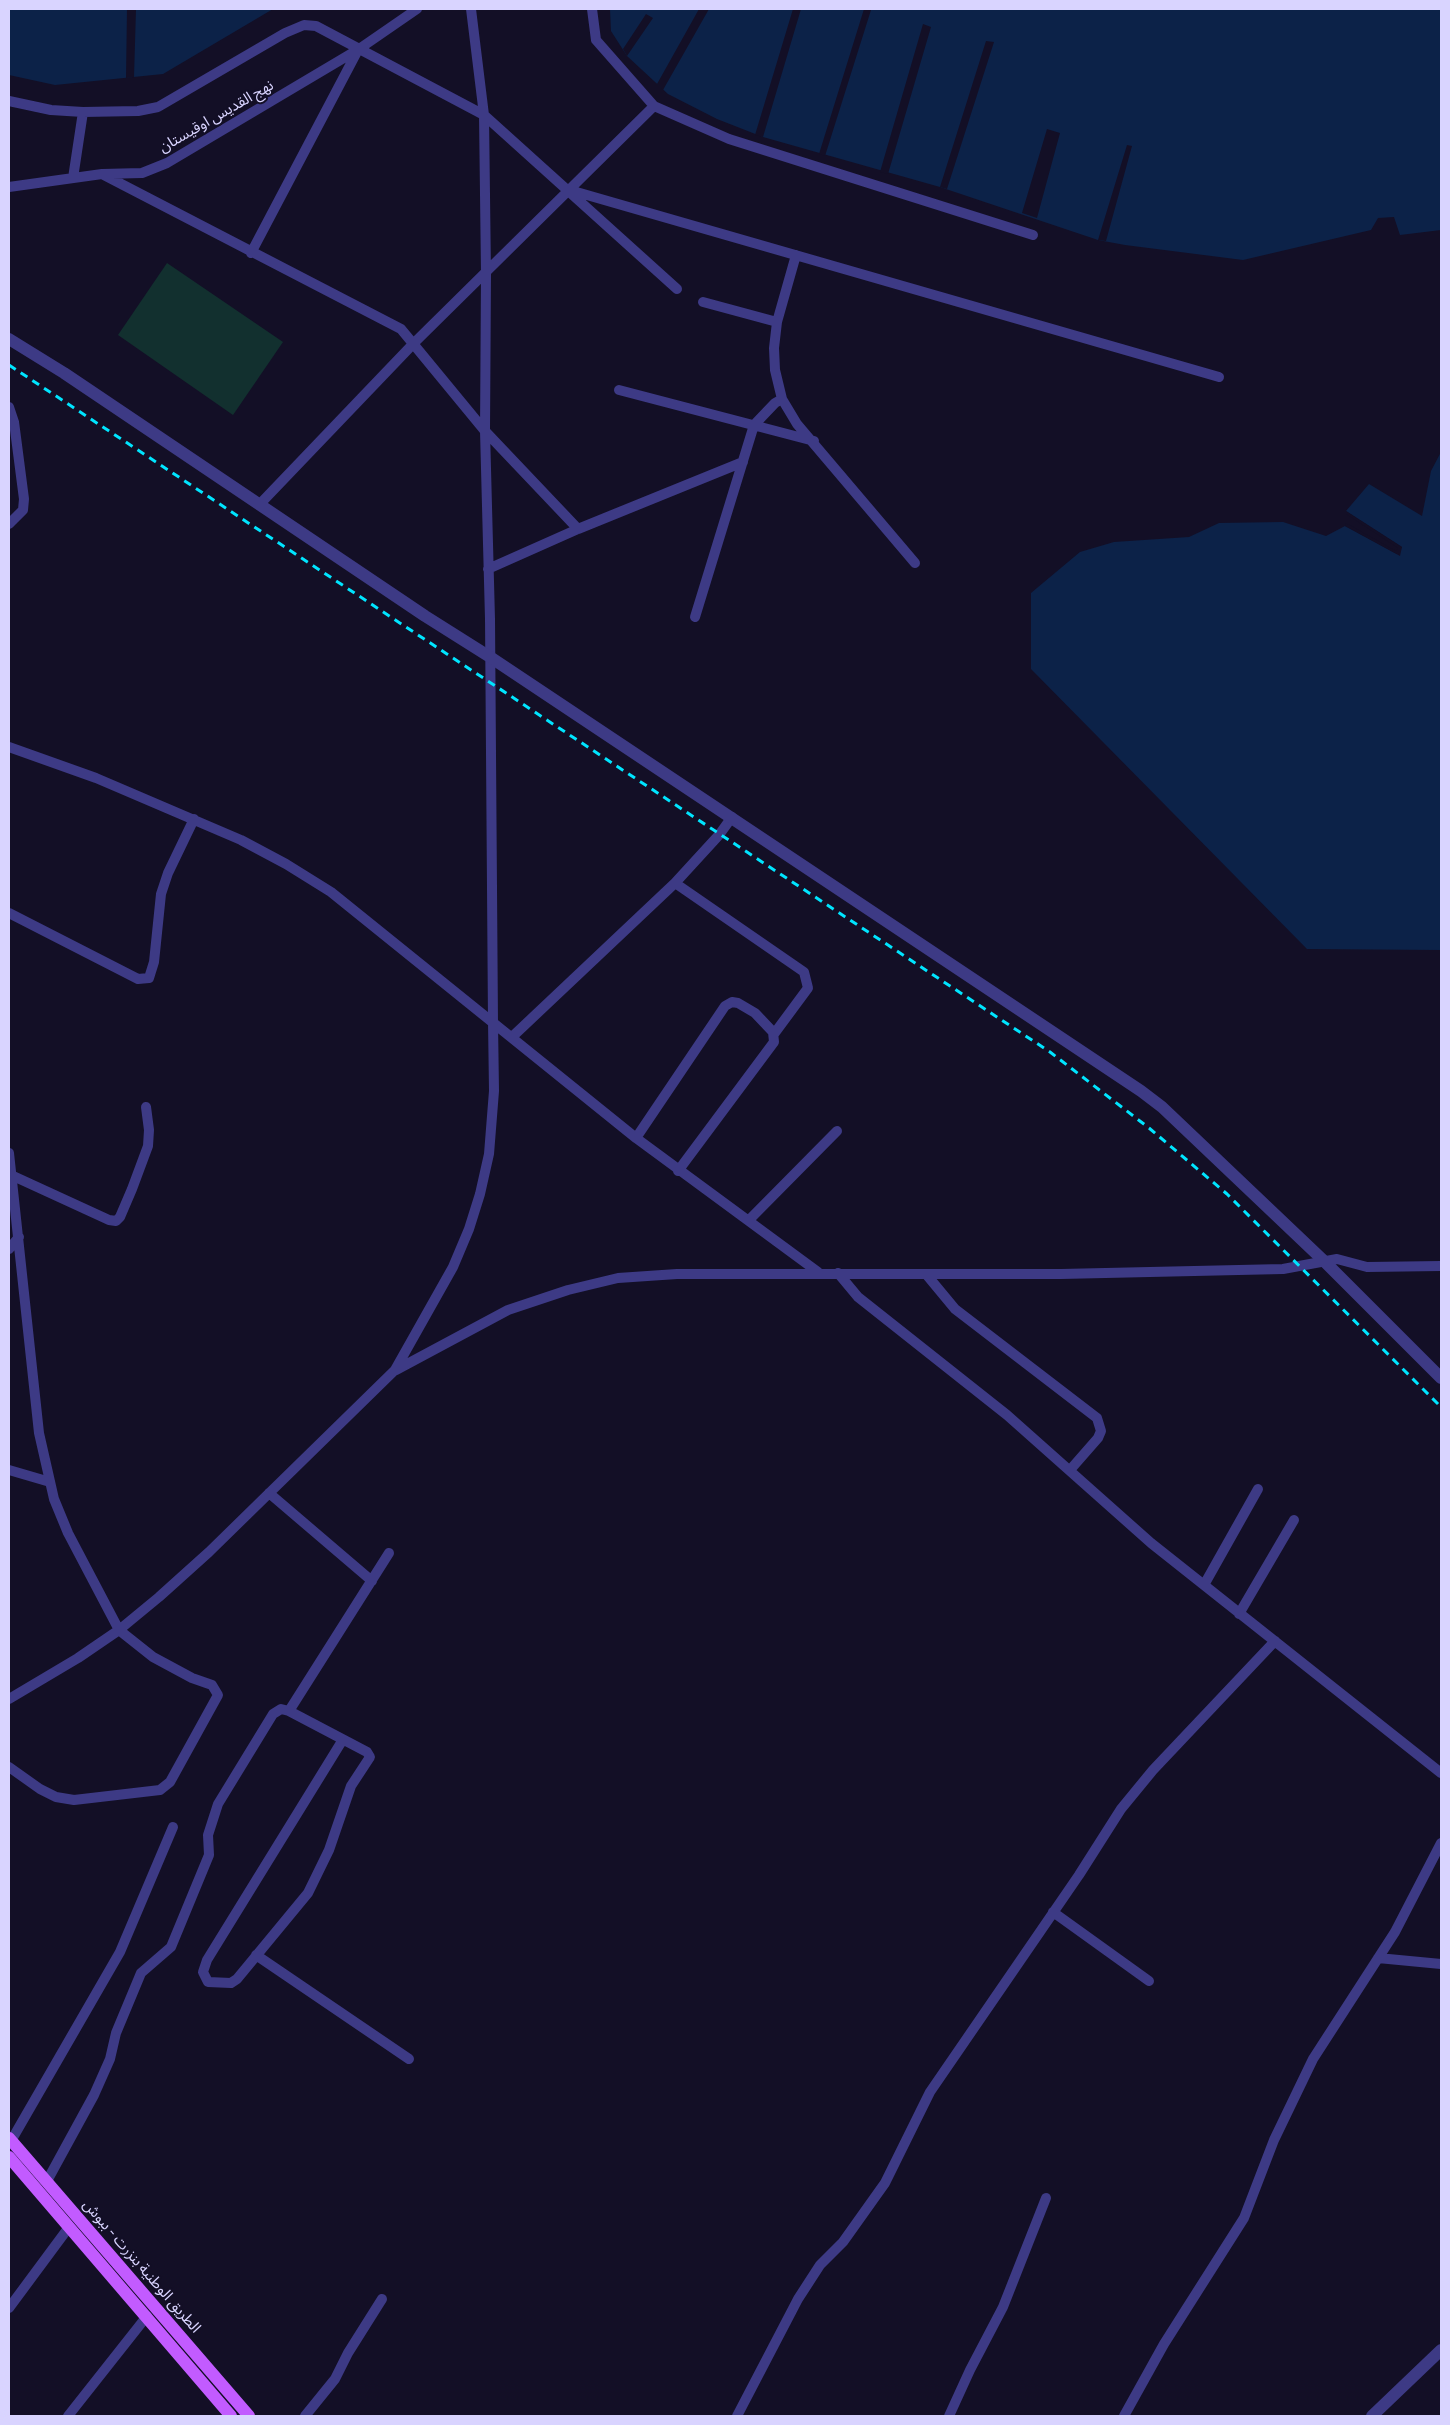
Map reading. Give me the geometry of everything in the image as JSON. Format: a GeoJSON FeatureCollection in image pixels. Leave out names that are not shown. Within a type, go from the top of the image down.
{"type":"FeatureCollection","features":[{"type":"Feature","properties":{"kind":"main road","name":"الطريق الوطنية بنزرت - ببوش"},"geometry":{"type":"LineString","coordinates":[[10,2139],[249,2416]]}},
{"type":"Feature","properties":{"kind":"main road","name":"الطريق الوطنية بنزرت - ببوش"},"geometry":{"type":"LineString","coordinates":[[9,2157],[232,2416]]}},
{"type":"Feature","properties":{"kind":"street","name":"نهج القديس اوقيستان"},"geometry":{"type":"LineString","coordinates":[[9,187],[102,174],[142,173],[167,163],[359,49],[416,9]]}},
{"type":"Feature","properties":{"kind":"street"},"geometry":{"type":"LineString","coordinates":[[396,1370],[453,1267],[470,1229],[480,1194],[490,1145],[494,1091],[490,656],[485,431],[484,115],[471,9]]}},
{"type":"Feature","properties":{"kind":"street"},"geometry":{"type":"LineString","coordinates":[[592,9],[596,40],[654,106],[729,139],[1033,235]]}},
{"type":"Feature","properties":{"kind":"street"},"geometry":{"type":"LineString","coordinates":[[9,101],[51,110],[83,112],[138,111],[158,106],[284,33],[304,25],[316,26],[484,115],[570,190],[677,289]]}},
{"type":"Feature","properties":{"kind":"street"},"geometry":{"type":"LineString","coordinates":[[252,253],[359,49]]}},
{"type":"Feature","properties":{"kind":"street"},"geometry":{"type":"LineString","coordinates":[[259,505],[414,343],[654,106]]}},
{"type":"Feature","properties":{"kind":"street"},"geometry":{"type":"LineString","coordinates":[[73,178],[83,112]]}},
{"type":"Feature","properties":{"kind":"street"},"geometry":{"type":"LineString","coordinates":[[102,174],[401,329],[485,431],[578,529]]}},
{"type":"Feature","properties":{"kind":"street"},"geometry":{"type":"LineString","coordinates":[[570,190],[1219,377]]}},
{"type":"Feature","properties":{"kind":"street"},"geometry":{"type":"LineString","coordinates":[[796,255],[778,322],[774,348],[775,370],[782,399],[797,424],[915,563]]}},
{"type":"Feature","properties":{"kind":"street"},"geometry":{"type":"LineString","coordinates":[[702,302],[778,322]]}},
{"type":"Feature","properties":{"kind":"street"},"geometry":{"type":"LineString","coordinates":[[9,339],[425,616],[490,656],[1155,1101],[1324,1261],[1441,1378]]}},
{"type":"Feature","properties":{"kind":"street"},"geometry":{"type":"LineString","coordinates":[[619,390],[814,442]]}},
{"type":"Feature","properties":{"kind":"street"},"geometry":{"type":"LineString","coordinates":[[695,617],[754,425],[775,403],[782,399]]}},
{"type":"Feature","properties":{"kind":"street"},"geometry":{"type":"LineString","coordinates":[[9,406],[14,422],[24,499],[23,510],[9,524]]}},
{"type":"Feature","properties":{"kind":"street"},"geometry":{"type":"LineString","coordinates":[[488,569],[578,529],[743,462]]}},
{"type":"Feature","properties":{"kind":"street"},"geometry":{"type":"LineString","coordinates":[[9,747],[96,778],[194,819],[272,856],[331,892],[636,1138],[818,1272]]}},
{"type":"Feature","properties":{"kind":"street"},"geometry":{"type":"LineString","coordinates":[[512,1037],[675,884],[719,835],[732,817]]}},
{"type":"Feature","properties":{"kind":"street"},"geometry":{"type":"LineString","coordinates":[[9,913],[138,979],[149,978],[154,962],[161,894],[168,873],[194,819]]}},
{"type":"Feature","properties":{"kind":"street"},"geometry":{"type":"LineString","coordinates":[[675,884],[804,972],[808,988],[774,1034]]}},
{"type":"Feature","properties":{"kind":"street"},"geometry":{"type":"LineString","coordinates":[[636,1138],[725,1006],[732,1002],[743,1005],[766,1022],[774,1034],[774,1042],[678,1170]]}},
{"type":"Feature","properties":{"kind":"street"},"geometry":{"type":"LineString","coordinates":[[11,1175],[109,1220],[116,1221],[136,1181],[148,1146],[150,1130],[146,1107]]}},
{"type":"Feature","properties":{"kind":"street"},"geometry":{"type":"LineString","coordinates":[[749,1220],[837,1131]]}},
{"type":"Feature","properties":{"kind":"street"},"geometry":{"type":"LineString","coordinates":[[9,1153],[39,1433],[54,1499],[68,1533],[119,1630],[153,1657],[192,1678],[206,1681],[218,1692],[170,1782],[160,1790],[74,1800],[56,1796],[40,1789],[9,1767]]}},
{"type":"Feature","properties":{"kind":"street"},"geometry":{"type":"LineString","coordinates":[[9,1249],[19,1237]]}},
{"type":"Feature","properties":{"kind":"street"},"geometry":{"type":"LineString","coordinates":[[9,1699],[43,1681],[119,1630],[209,1552],[396,1370],[508,1310],[568,1290],[618,1278],[677,1274],[818,1272],[926,1274],[1283,1269],[1337,1258],[1367,1267],[1441,1266]]}},
{"type":"Feature","properties":{"kind":"street"},"geometry":{"type":"LineString","coordinates":[[838,1273],[858,1297],[999,1409],[1151,1543],[1441,1772]]}},
{"type":"Feature","properties":{"kind":"street"},"geometry":{"type":"LineString","coordinates":[[926,1274],[955,1309],[1097,1418],[1101,1430],[1098,1438],[1070,1470]]}},
{"type":"Feature","properties":{"kind":"street"},"geometry":{"type":"LineString","coordinates":[[9,1470],[50,1482]]}},
{"type":"Feature","properties":{"kind":"street"},"geometry":{"type":"LineString","coordinates":[[1204,1585],[1258,1489]]}},
{"type":"Feature","properties":{"kind":"street"},"geometry":{"type":"LineString","coordinates":[[269,1493],[372,1582]]}},
{"type":"Feature","properties":{"kind":"street"},"geometry":{"type":"LineString","coordinates":[[1239,1614],[1294,1520]]}},
{"type":"Feature","properties":{"kind":"street"},"geometry":{"type":"LineString","coordinates":[[289,1710],[372,1582],[389,1552]]}},
{"type":"Feature","properties":{"kind":"street"},"geometry":{"type":"LineString","coordinates":[[737,2416],[798,2299],[820,2265],[848,2235],[885,2182],[930,2092],[1121,1809],[1153,1770],[1274,1641]]}},
{"type":"Feature","properties":{"kind":"street"},"geometry":{"type":"LineString","coordinates":[[47,2181],[94,2095],[110,2058],[116,2033],[141,1973],[171,1947],[209,1855],[208,1835],[218,1804],[273,1714],[281,1709],[289,1710],[342,1741],[367,1752],[370,1757],[352,1786],[329,1850],[308,1893],[237,1979],[231,1983],[215,1984],[204,1977],[203,1972],[207,1960],[342,1741]]}},
{"type":"Feature","properties":{"kind":"street"},"geometry":{"type":"LineString","coordinates":[[10,2139],[120,1952],[173,1827]]}},
{"type":"Feature","properties":{"kind":"street"},"geometry":{"type":"LineString","coordinates":[[1124,2416],[1164,2344],[1244,2218],[1274,2140],[1313,2058],[1395,1932],[1441,1843]]}},
{"type":"Feature","properties":{"kind":"street"},"geometry":{"type":"LineString","coordinates":[[1053,1912],[1149,1981]]}},
{"type":"Feature","properties":{"kind":"street"},"geometry":{"type":"LineString","coordinates":[[256,1955],[409,2059]]}},
{"type":"Feature","properties":{"kind":"street"},"geometry":{"type":"LineString","coordinates":[[1378,1958],[1441,1964]]}},
{"type":"Feature","properties":{"kind":"street"},"geometry":{"type":"LineString","coordinates":[[949,2416],[1006,2299],[1046,2198]]}},
{"type":"Feature","properties":{"kind":"street"},"geometry":{"type":"LineString","coordinates":[[9,2308],[69,2226]]}},
{"type":"Feature","properties":{"kind":"street"},"geometry":{"type":"LineString","coordinates":[[305,2416],[335,2379],[348,2352],[382,2299]]}},
{"type":"Feature","properties":{"kind":"street"},"geometry":{"type":"LineString","coordinates":[[68,2416],[147,2316]]}},
{"type":"Feature","properties":{"kind":"street"},"geometry":{"type":"LineString","coordinates":[[1372,2416],[1441,2350]]}},
{"type":"Feature","properties":{"kind":"green space"},"geometry":{"type":"Polygon","coordinates":[[[167,263],[283,342],[233,415],[118,335],[167,263]]]}},
{"type":"Feature","properties":{"kind":"water"},"geometry":{"type":"Polygon","coordinates":[[[9,9],[273,9],[163,74],[55,85],[9,75],[9,9]]]}},
{"type":"Feature","properties":{"kind":"water"},"geometry":{"type":"Polygon","coordinates":[[[610,9],[1441,9],[1441,230],[1400,235],[1394,217],[1378,218],[1371,230],[1243,260],[1098,240],[940,187],[763,137],[717,119],[668,94],[627,56],[611,31],[610,9]]]}},
{"type":"Feature","properties":{"kind":"water"},"geometry":{"type":"Polygon","coordinates":[[[1441,452],[1441,950],[1307,949],[1031,669],[1031,593],[1080,552],[1114,542],[1189,537],[1219,523],[1283,522],[1326,536],[1345,526],[1397,554],[1402,547],[1346,511],[1369,484],[1422,516],[1431,471],[1441,452]]]}},
{"type":"Feature","properties":{"kind":"pier"},"geometry":{"type":"Polygon","coordinates":[[[127,9],[136,9],[134,77],[126,78],[127,9]]]}},
{"type":"Feature","properties":{"kind":"pier"},"geometry":{"type":"Polygon","coordinates":[[[699,9],[709,9],[663,90],[657,84],[699,9]]]}},
{"type":"Feature","properties":{"kind":"pier"},"geometry":{"type":"Polygon","coordinates":[[[793,9],[801,9],[763,137],[755,135],[793,9]]]}},
{"type":"Feature","properties":{"kind":"pier"},"geometry":{"type":"Polygon","coordinates":[[[864,9],[871,10],[825,156],[819,154],[864,9]]]}},
{"type":"Feature","properties":{"kind":"pier"},"geometry":{"type":"Polygon","coordinates":[[[646,14],[653,18],[627,56],[623,49],[646,14]]]}},
{"type":"Feature","properties":{"kind":"pier"},"geometry":{"type":"Polygon","coordinates":[[[923,24],[931,27],[888,174],[880,172],[923,24]]]}},
{"type":"Feature","properties":{"kind":"pier"},"geometry":{"type":"Polygon","coordinates":[[[986,41],[994,42],[947,189],[940,187],[986,41]]]}},
{"type":"Feature","properties":{"kind":"pier"},"geometry":{"type":"Polygon","coordinates":[[[1047,129],[1060,133],[1037,218],[1022,213],[1047,129]]]}},
{"type":"Feature","properties":{"kind":"pier"},"geometry":{"type":"Polygon","coordinates":[[[1127,145],[1132,146],[1106,241],[1098,240],[1127,145]]]}},
{"type":"Feature","properties":{"kind":"pier"},"geometry":{"type":"Polygon","coordinates":[[[1346,511],[1402,547],[1400,556],[1345,526],[1346,523],[1396,551],[1398,548],[1346,514],[1346,511]]]}},
{"type":"Feature","properties":{"kind":"railway"},"geometry":{"type":"LineString","coordinates":[[9,365],[1050,1052],[1149,1128],[1227,1194],[1441,1407]]}}]}
